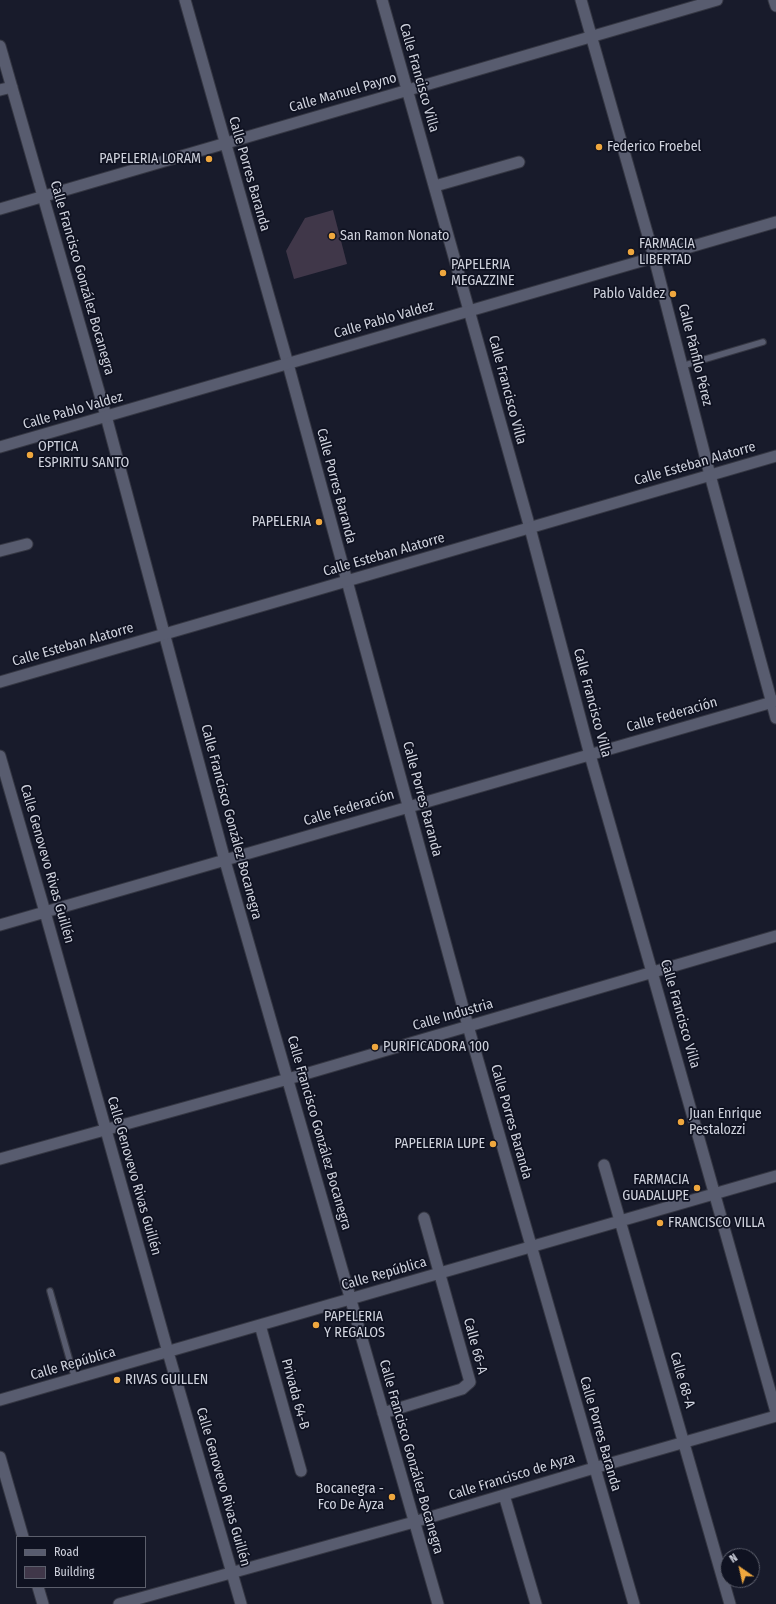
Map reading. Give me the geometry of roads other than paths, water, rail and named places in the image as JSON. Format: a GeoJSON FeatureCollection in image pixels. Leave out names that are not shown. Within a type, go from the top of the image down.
{"type":"FeatureCollection","features":[{"type":"Feature","properties":{"kind":"street","name":"Calle Porres Baranda"},"geometry":{"type":"LineString","coordinates":[[185,0],[288,364],[468,1026],[634,1604]]}},
{"type":"Feature","properties":{"kind":"street","name":"Calle Francisco Villa"},"geometry":{"type":"LineString","coordinates":[[382,0],[530,528],[590,755],[776,1412]]}},
{"type":"Feature","properties":{"kind":"street","name":"Calle Pánfilo Pérez"},"geometry":{"type":"LineString","coordinates":[[580,0],[592,37],[654,257],[710,475],[774,702],[776,718]]}},
{"type":"Feature","properties":{"kind":"street","name":"Calle Manuel Payno"},"geometry":{"type":"LineString","coordinates":[[0,209],[717,0]]}},
{"type":"Feature","properties":{"kind":"street"},"geometry":{"type":"LineString","coordinates":[[774,0],[776,6]]}},
{"type":"Feature","properties":{"kind":"street","name":"Calle Francisco González Bocanegra"},"geometry":{"type":"LineString","coordinates":[[0,46],[106,416],[226,861],[438,1604]]}},
{"type":"Feature","properties":{"kind":"street"},"geometry":{"type":"LineString","coordinates":[[0,90],[12,87]]}},
{"type":"Feature","properties":{"kind":"street"},"geometry":{"type":"LineString","coordinates":[[435,186],[520,162]]}},
{"type":"Feature","properties":{"kind":"street","name":"Calle Pablo Valdez"},"geometry":{"type":"LineString","coordinates":[[0,447],[776,222]]}},
{"type":"Feature","properties":{"kind":"street","name":"Calle Esteban Alatorre"},"geometry":{"type":"LineString","coordinates":[[0,682],[776,456]]}},
{"type":"Feature","properties":{"kind":"street"},"geometry":{"type":"LineString","coordinates":[[0,551],[27,544]]}},
{"type":"Feature","properties":{"kind":"street","name":"Calle Federación"},"geometry":{"type":"LineString","coordinates":[[0,925],[774,702]]}},
{"type":"Feature","properties":{"kind":"street","name":"Calle Genovevo Rivas Guillén"},"geometry":{"type":"LineString","coordinates":[[0,756],[168,1352],[241,1604]]}},
{"type":"Feature","properties":{"kind":"street","name":"Calle Industria"},"geometry":{"type":"LineString","coordinates":[[0,1159],[288,1080],[776,936]]}},
{"type":"Feature","properties":{"kind":"street","name":"Calle 68-A"},"geometry":{"type":"LineString","coordinates":[[604,1165],[730,1604]]}},
{"type":"Feature","properties":{"kind":"street","name":"Calle República"},"geometry":{"type":"LineString","coordinates":[[0,1400],[776,1176]]}},
{"type":"Feature","properties":{"kind":"street"},"geometry":{"type":"LineString","coordinates":[[424,1218],[439,1274]]}},
{"type":"Feature","properties":{"kind":"street","name":"Calle 66-A"},"geometry":{"type":"LineString","coordinates":[[383,1413],[462,1389],[469,1384],[470,1380],[439,1274]]}},
{"type":"Feature","properties":{"kind":"street","name":"Privada 64-B"},"geometry":{"type":"LineString","coordinates":[[260,1325],[301,1471]]}},
{"type":"Feature","properties":{"kind":"street","name":"Calle Francisco de Ayza"},"geometry":{"type":"LineString","coordinates":[[118,1604],[414,1522],[594,1468],[776,1416]]}},
{"type":"Feature","properties":{"kind":"street"},"geometry":{"type":"LineString","coordinates":[[0,1457],[23,1536]]}},
{"type":"Feature","properties":{"kind":"street"},"geometry":{"type":"LineString","coordinates":[[504,1495],[536,1604]]}},
{"type":"Feature","properties":{"kind":"street"},"geometry":{"type":"LineString","coordinates":[[38,1588],[43,1604]]}},
{"type":"Feature","properties":{"kind":"lane"},"geometry":{"type":"LineString","coordinates":[[682,366],[763,342]]}},
{"type":"Feature","properties":{"kind":"lane"},"geometry":{"type":"LineString","coordinates":[[50,1291],[75,1379]]}},
{"type":"Feature","properties":{"kind":"place","name":"Federico Froebel"},"geometry":{"type":"Point","coordinates":[599,147]}},
{"type":"Feature","properties":{"kind":"place","name":"PAPELERIA LORAM"},"geometry":{"type":"Point","coordinates":[209,159]}},
{"type":"Feature","properties":{"kind":"place","name":"San Ramon Nonato"},"geometry":{"type":"Point","coordinates":[332,236]}},
{"type":"Feature","properties":{"kind":"place","name":"FARMACIA LIBERTAD"},"geometry":{"type":"Point","coordinates":[631,252]}},
{"type":"Feature","properties":{"kind":"place","name":"PAPELERIA MEGAZZINE"},"geometry":{"type":"Point","coordinates":[443,273]}},
{"type":"Feature","properties":{"kind":"place","name":"Pablo Valdez"},"geometry":{"type":"Point","coordinates":[673,294]}},
{"type":"Feature","properties":{"kind":"place","name":"OPTICA ESPIRITU SANTO"},"geometry":{"type":"Point","coordinates":[30,455]}},
{"type":"Feature","properties":{"kind":"place","name":"PAPELERIA"},"geometry":{"type":"Point","coordinates":[319,522]}},
{"type":"Feature","properties":{"kind":"place","name":"PURIFICADORA 100"},"geometry":{"type":"Point","coordinates":[375,1047]}},
{"type":"Feature","properties":{"kind":"place","name":"Juan Enrique Pestalozzi"},"geometry":{"type":"Point","coordinates":[681,1122]}},
{"type":"Feature","properties":{"kind":"place","name":"PAPELERIA LUPE"},"geometry":{"type":"Point","coordinates":[493,1144]}},
{"type":"Feature","properties":{"kind":"place","name":"FARMACIA GUADALUPE"},"geometry":{"type":"Point","coordinates":[697,1188]}},
{"type":"Feature","properties":{"kind":"place","name":"FRANCISCO VILLA"},"geometry":{"type":"Point","coordinates":[660,1223]}},
{"type":"Feature","properties":{"kind":"place","name":"PAPELERIA Y REGALOS"},"geometry":{"type":"Point","coordinates":[316,1325]}},
{"type":"Feature","properties":{"kind":"place","name":"RIVAS GUILLEN"},"geometry":{"type":"Point","coordinates":[117,1380]}},
{"type":"Feature","properties":{"kind":"place","name":"Bocanegra - Fco De Ayza"},"geometry":{"type":"Point","coordinates":[392,1497]}}]}
